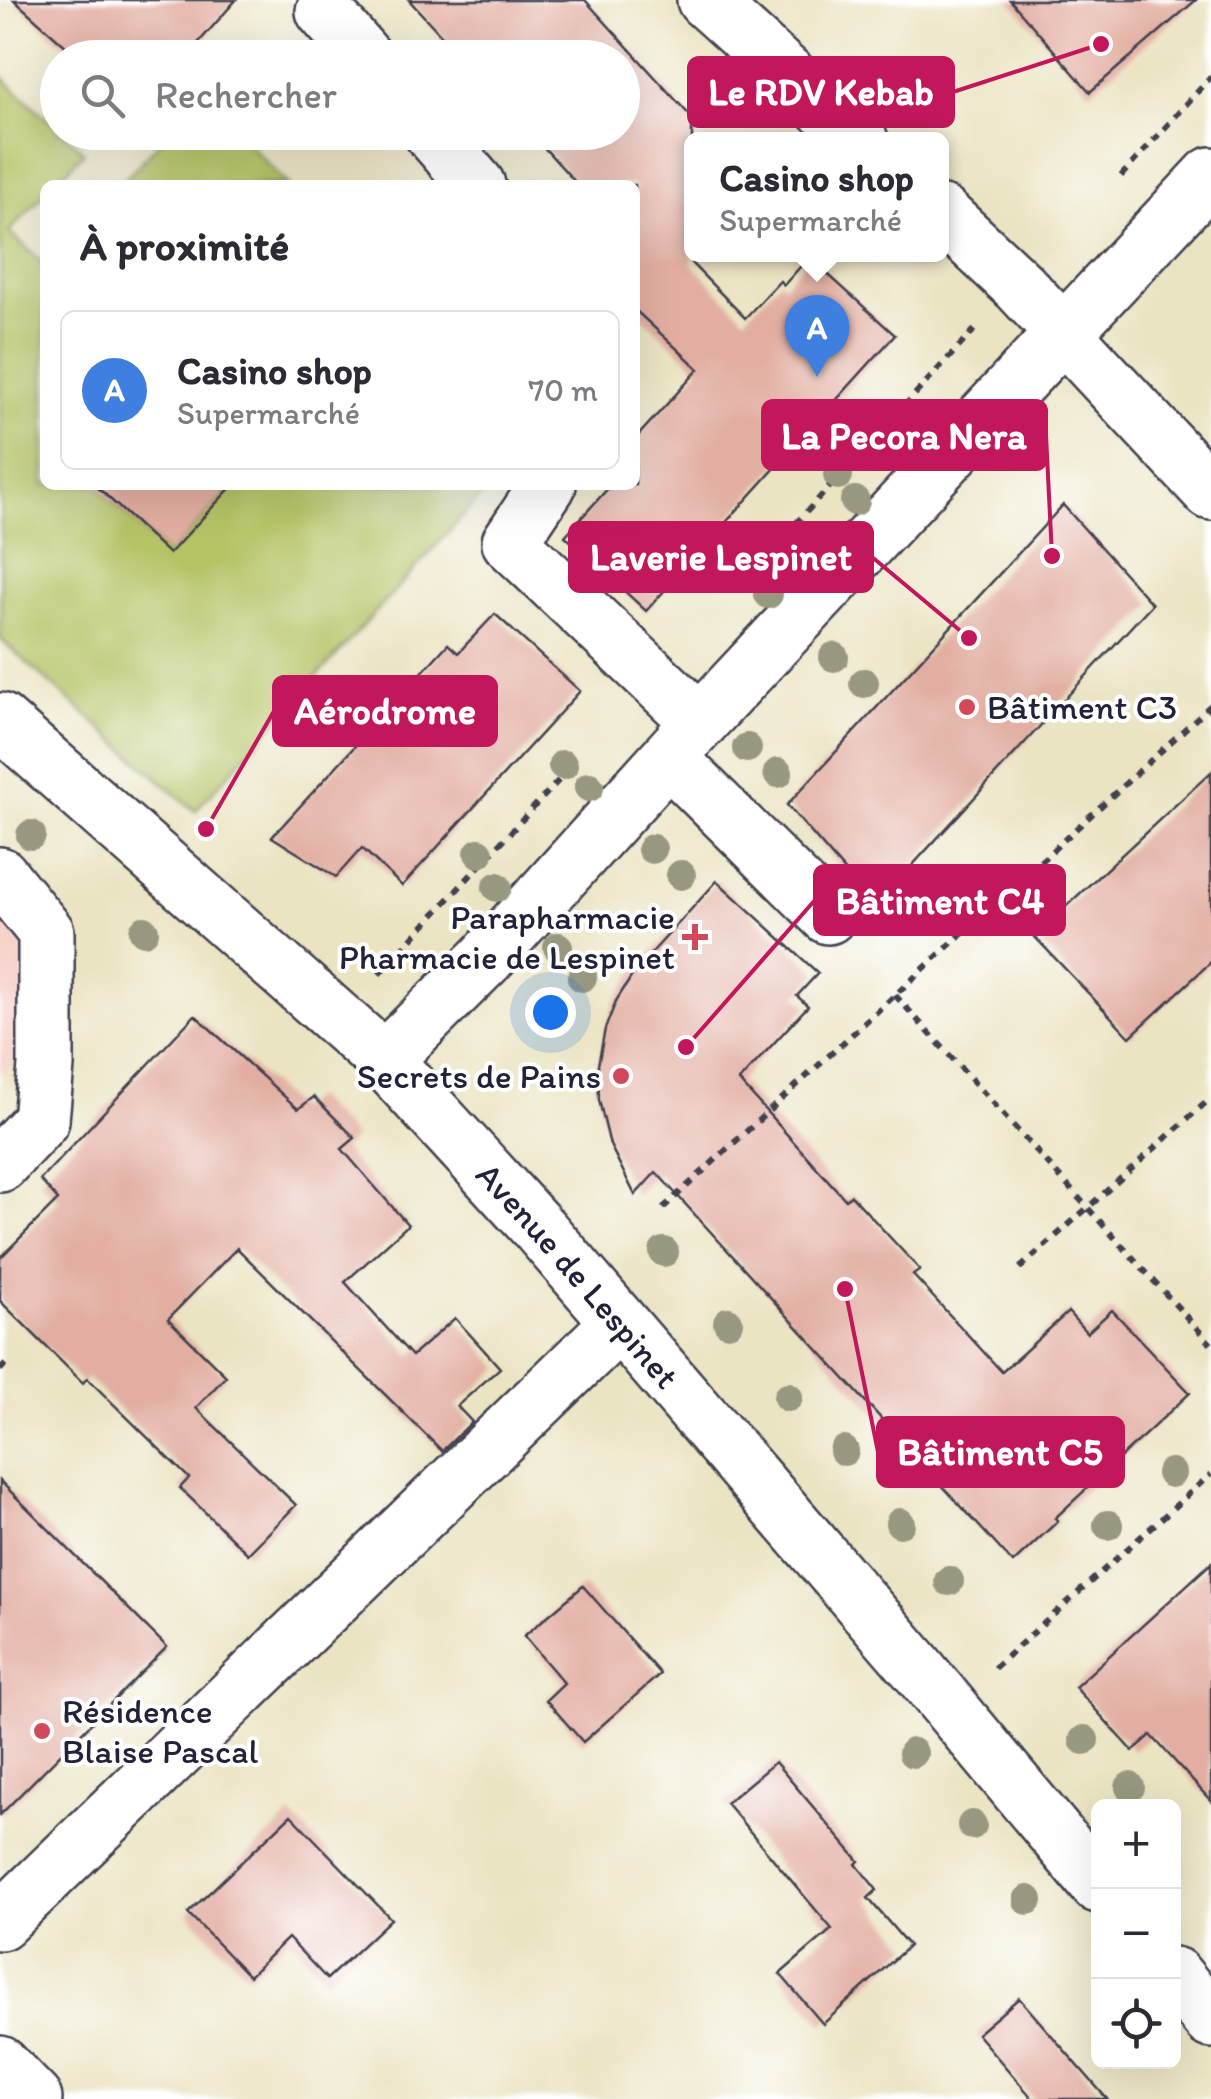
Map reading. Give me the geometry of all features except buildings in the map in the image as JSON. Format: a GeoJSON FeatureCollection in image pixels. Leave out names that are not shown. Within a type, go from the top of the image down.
{"type":"FeatureCollection","features":[{"type":"Feature","properties":{"kind":"street"},"geometry":{"type":"LineString","coordinates":[[706,0],[851,132]]}},
{"type":"Feature","properties":{"kind":"street"},"geometry":{"type":"LineString","coordinates":[[324,11],[349,40]]}},
{"type":"Feature","properties":{"kind":"street"},"geometry":{"type":"LineString","coordinates":[[446,150],[473,180]]}},
{"type":"Feature","properties":{"kind":"street"},"geometry":{"type":"LineString","coordinates":[[384,1060],[486,960],[684,740],[1211,175]]}},
{"type":"Feature","properties":{"kind":"street"},"geometry":{"type":"LineString","coordinates":[[949,220],[999,265],[1211,492]]}},
{"type":"Feature","properties":{"kind":"street"},"geometry":{"type":"LineString","coordinates":[[545,490],[510,542],[684,740],[828,916]]}},
{"type":"Feature","properties":{"kind":"street","name":"Avenue de Lespinet"},"geometry":{"type":"LineString","coordinates":[[7,743],[384,1060],[540,1230],[1091,1877]]}},
{"type":"Feature","properties":{"kind":"street"},"geometry":{"type":"LineString","coordinates":[[0,875],[46,932],[46,1066],[41,1120],[0,1164]]}},
{"type":"Feature","properties":{"kind":"street"},"geometry":{"type":"LineString","coordinates":[[0,1922],[619,1322]]}},
{"type":"Feature","properties":{"kind":"street"},"geometry":{"type":"LineString","coordinates":[[1177,1979],[1211,2020]]}},
{"type":"Feature","properties":{"kind":"street"},"geometry":{"type":"LineString","coordinates":[[0,2064],[34,2099]]}},
{"type":"Feature","properties":{"kind":"path"},"geometry":{"type":"LineString","coordinates":[[663,1208],[1211,705]]}},
{"type":"Feature","properties":{"kind":"path"},"geometry":{"type":"LineString","coordinates":[[895,995],[1211,1344]]}},
{"type":"Feature","properties":{"kind":"path"},"geometry":{"type":"LineString","coordinates":[[1020,1268],[1211,1098]]}},
{"type":"Feature","properties":{"kind":"path"},"geometry":{"type":"LineString","coordinates":[[991,1671],[1211,1474]]}},
{"type":"Feature","properties":{"kind":"shaded area"},"geometry":{"type":"Polygon","coordinates":[[[0,907],[26,950],[22,1054],[0,1077],[0,907]]]}},
{"type":"Feature","properties":{"kind":"green space"},"geometry":{"type":"Polygon","coordinates":[[[0,75],[40,112],[40,150],[84,152],[58,180],[40,180],[40,198],[9,232],[40,260],[40,490],[100,490],[169,554],[228,490],[486,490],[195,811],[0,639],[0,75]]]}},
{"type":"Feature","properties":{"kind":"green space"},"geometry":{"type":"Polygon","coordinates":[[[152,150],[254,150],[283,180],[125,180],[152,150]]]}},
{"type":"Feature","properties":{"kind":"place","name":"Le RDV Kebab"},"geometry":{"type":"Point","coordinates":[1101,44]}},
{"type":"Feature","properties":{"kind":"place","name":"Casino shop"},"geometry":{"type":"Point","coordinates":[817,377]}},
{"type":"Feature","properties":{"kind":"place","name":"La Pecora Nera"},"geometry":{"type":"Point","coordinates":[1052,556]}},
{"type":"Feature","properties":{"kind":"place","name":"Laverie Lespinet"},"geometry":{"type":"Point","coordinates":[969,638]}},
{"type":"Feature","properties":{"kind":"place","name":"Bâtiment C3"},"geometry":{"type":"Point","coordinates":[967,707]}},
{"type":"Feature","properties":{"kind":"place","name":"Aérodrome"},"geometry":{"type":"Point","coordinates":[206,829]}},
{"type":"Feature","properties":{"kind":"place","name":"Parapharmacie Pharmacie de Lespinet"},"geometry":{"type":"Point","coordinates":[695,937]}},
{"type":"Feature","properties":{"kind":"place","name":"Bâtiment C4"},"geometry":{"type":"Point","coordinates":[686,1047]}},
{"type":"Feature","properties":{"kind":"place","name":"Secrets de Pains"},"geometry":{"type":"Point","coordinates":[621,1076]}},
{"type":"Feature","properties":{"kind":"place","name":"Bâtiment C5"},"geometry":{"type":"Point","coordinates":[845,1289]}},
{"type":"Feature","properties":{"kind":"place","name":"Résidence Blaise Pascal"},"geometry":{"type":"Point","coordinates":[42,1731]}}]}
